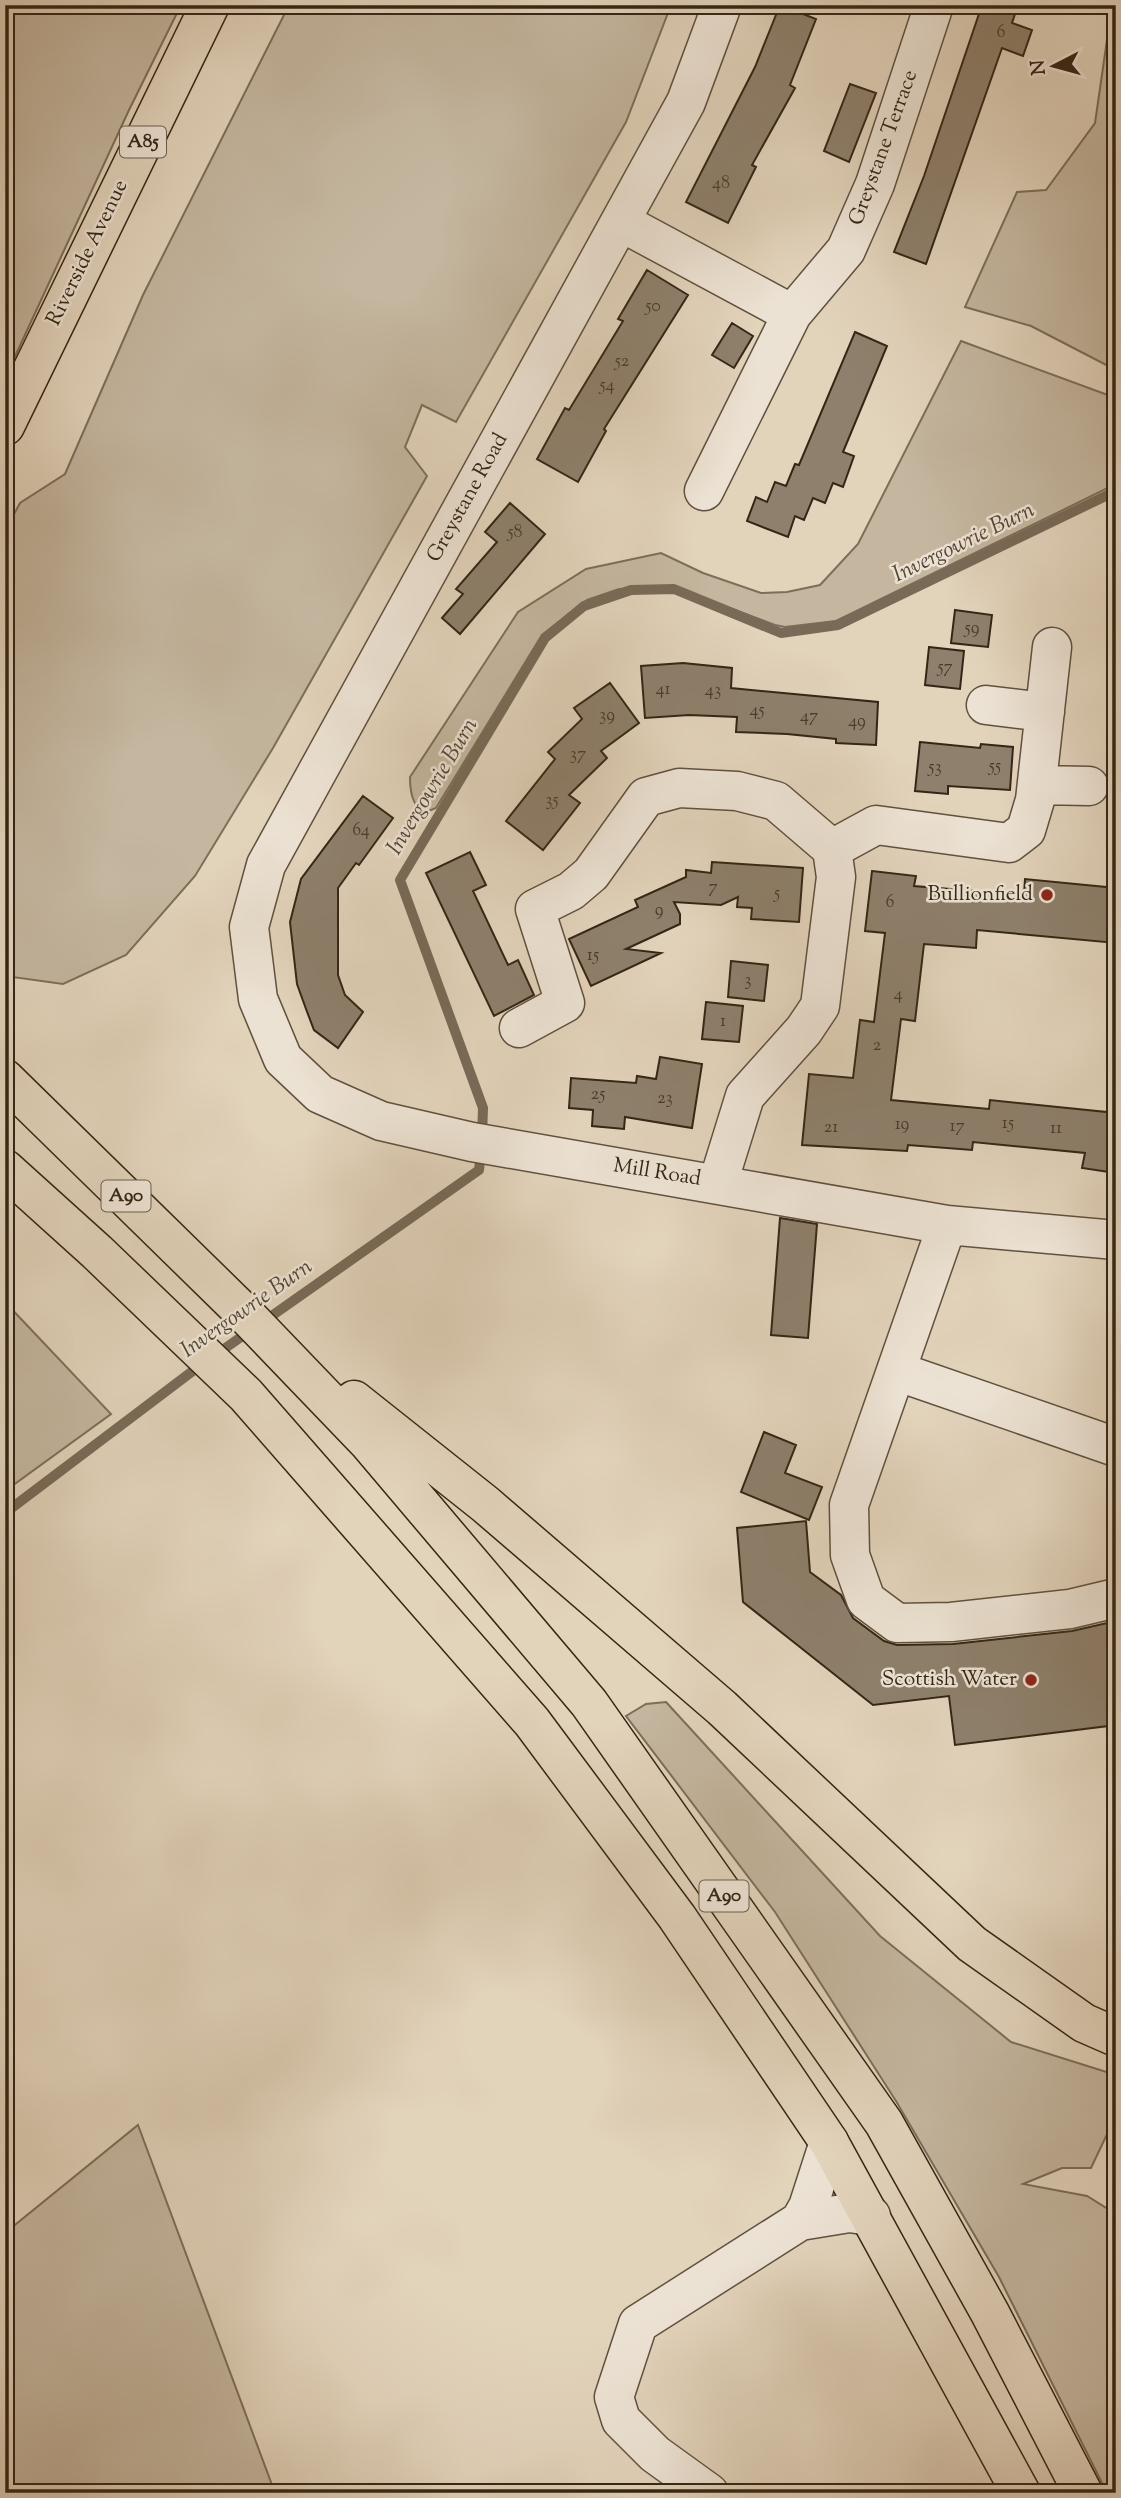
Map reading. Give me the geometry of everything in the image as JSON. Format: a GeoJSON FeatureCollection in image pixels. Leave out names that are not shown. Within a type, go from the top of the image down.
{"type":"FeatureCollection","features":[{"type":"Feature","properties":{"kind":"main road","name":"Riverside Avenue"},"geometry":{"type":"LineString","coordinates":[[5,426],[210,5]]}},
{"type":"Feature","properties":{"kind":"main road","name":"A90"},"geometry":{"type":"LineString","coordinates":[[5,1079],[286,1353],[368,1442],[589,1703],[884,2123],[990,2313],[1083,2493]]}},
{"type":"Feature","properties":{"kind":"main road","name":"A90"},"geometry":{"type":"LineString","coordinates":[[5,1169],[97,1252],[246,1395],[387,1552],[532,1722],[677,1917],[829,2143],[1021,2493]]}},
{"type":"Feature","properties":{"kind":"main road"},"geometry":{"type":"LineString","coordinates":[[286,1353],[485,1504],[712,1699],[972,1944],[1084,2023],[1116,2037]]}},
{"type":"Feature","properties":{"kind":"street","name":"Greystane Road"},"geometry":{"type":"LineString","coordinates":[[258,999],[249,927],[266,865],[686,102],[722,5]]}},
{"type":"Feature","properties":{"kind":"street","name":"Greystane Terrace"},"geometry":{"type":"LineString","coordinates":[[704,491],[792,314],[846,250],[875,184],[934,5]]}},
{"type":"Feature","properties":{"kind":"street"},"geometry":{"type":"LineString","coordinates":[[621,222],[792,314]]}},
{"type":"Feature","properties":{"kind":"street"},"geometry":{"type":"LineString","coordinates":[[832,849],[876,825],[1009,843],[1026,830],[1037,785],[1052,647]]}},
{"type":"Feature","properties":{"kind":"street"},"geometry":{"type":"LineString","coordinates":[[986,705],[1045,712]]}},
{"type":"Feature","properties":{"kind":"street"},"geometry":{"type":"LineString","coordinates":[[1037,785],[1089,786]]}},
{"type":"Feature","properties":{"kind":"street"},"geometry":{"type":"LineString","coordinates":[[519,1028],[565,1003],[535,909],[571,891],[591,874],[646,796],[678,788],[737,791],[776,801],[832,849],[836,877],[820,1006],[804,1030],[745,1096],[718,1183]]}},
{"type":"Feature","properties":{"kind":"street","name":"Mill Road"},"geometry":{"type":"LineString","coordinates":[[258,999],[284,1059],[320,1094],[381,1121],[481,1143],[947,1225],[1116,1240]]}},
{"type":"Feature","properties":{"kind":"street"},"geometry":{"type":"LineString","coordinates":[[947,1225],[849,1505],[850,1555],[866,1600],[897,1623],[964,1621],[1070,1608],[1116,1598]]}},
{"type":"Feature","properties":{"kind":"street"},"geometry":{"type":"LineString","coordinates":[[896,1371],[1116,1447]]}},
{"type":"Feature","properties":{"kind":"street"},"geometry":{"type":"LineString","coordinates":[[800,2221],[808,2207],[829,2143]]}},
{"type":"Feature","properties":{"kind":"street"},"geometry":{"type":"LineString","coordinates":[[709,2493],[655,2454],[621,2420],[614,2397],[638,2324],[800,2221],[849,2213],[871,2216]]}},
{"type":"Feature","properties":{"kind":"shaded area"},"geometry":{"type":"Polygon","coordinates":[[[5,5],[181,5],[129,110],[5,378],[5,5]]]}},
{"type":"Feature","properties":{"kind":"shaded area"},"geometry":{"type":"Polygon","coordinates":[[[289,5],[671,5],[626,122],[456,422],[422,405],[405,447],[427,476],[273,748],[195,876],[126,955],[63,984],[5,976],[5,531],[20,503],[65,474],[143,295],[289,5]]]}},
{"type":"Feature","properties":{"kind":"shaded area"},"geometry":{"type":"Polygon","coordinates":[[[1112,5],[1116,5],[1116,370],[1031,326],[965,307],[1017,192],[1046,190],[1095,123],[1112,5]]]}},
{"type":"Feature","properties":{"kind":"shaded area"},"geometry":{"type":"Polygon","coordinates":[[[961,341],[1116,398],[1116,484],[836,621],[785,627],[775,625],[674,587],[619,589],[587,600],[542,635],[436,808],[424,813],[420,810],[412,797],[410,777],[518,612],[586,569],[661,553],[703,573],[761,593],[787,592],[820,585],[858,544],[961,341]]]}},
{"type":"Feature","properties":{"kind":"shaded area"},"geometry":{"type":"Polygon","coordinates":[[[5,1302],[111,1414],[5,1491],[5,1302]]]}},
{"type":"Feature","properties":{"kind":"shaded area"},"geometry":{"type":"Polygon","coordinates":[[[666,1702],[880,1936],[1011,2042],[1116,2075],[1116,2127],[1110,2128],[1091,2168],[1062,2168],[1023,2184],[1087,2196],[1116,2214],[1116,2493],[1107,2493],[999,2277],[896,2101],[775,1912],[626,1716],[646,1704],[666,1702]]]}},
{"type":"Feature","properties":{"kind":"shaded area"},"geometry":{"type":"Polygon","coordinates":[[[138,2125],[275,2493],[5,2493],[5,2233],[138,2125]]]}},
{"type":"Feature","properties":{"kind":"building"},"geometry":{"type":"Polygon","coordinates":[[[780,5],[816,19],[790,85],[795,88],[752,165],[756,167],[728,223],[686,202],[755,67],[780,5]]]}},
{"type":"Feature","properties":{"kind":"building"},"geometry":{"type":"Polygon","coordinates":[[[982,5],[1018,5],[1012,23],[1032,30],[1023,56],[1002,48],[926,264],[894,252],[924,176],[982,5]]]}},
{"type":"Feature","properties":{"kind":"building"},"geometry":{"type":"Polygon","coordinates":[[[850,84],[876,93],[849,162],[824,151],[850,84]]]}},
{"type":"Feature","properties":{"kind":"building"},"geometry":{"type":"Polygon","coordinates":[[[647,270],[688,295],[604,429],[606,431],[578,482],[537,459],[565,408],[569,410],[623,321],[618,319],[647,270]]]}},
{"type":"Feature","properties":{"kind":"building"},"geometry":{"type":"Polygon","coordinates":[[[732,323],[753,336],[734,368],[712,355],[732,323]]]}},
{"type":"Feature","properties":{"kind":"building"},"geometry":{"type":"Polygon","coordinates":[[[855,332],[887,346],[843,452],[854,456],[843,487],[833,483],[825,503],[813,498],[804,520],[795,516],[788,537],[747,521],[756,497],[767,502],[775,482],[786,486],[795,464],[799,465],[855,332]]]}},
{"type":"Feature","properties":{"kind":"building"},"geometry":{"type":"Polygon","coordinates":[[[510,503],[545,534],[460,634],[442,618],[463,594],[456,589],[497,542],[485,532],[510,503]]]}},
{"type":"Feature","properties":{"kind":"building"},"geometry":{"type":"Polygon","coordinates":[[[955,610],[992,615],[988,647],[951,643],[955,610]]]}},
{"type":"Feature","properties":{"kind":"building"},"geometry":{"type":"Polygon","coordinates":[[[929,647],[964,651],[960,689],[925,685],[929,647]]]}},
{"type":"Feature","properties":{"kind":"building"},"geometry":{"type":"Polygon","coordinates":[[[683,663],[732,668],[731,688],[878,702],[876,745],[836,743],[836,739],[787,734],[736,732],[737,717],[689,715],[645,718],[641,666],[683,663]]]}},
{"type":"Feature","properties":{"kind":"building"},"geometry":{"type":"Polygon","coordinates":[[[610,683],[639,723],[601,751],[607,758],[569,795],[580,803],[543,850],[506,821],[555,759],[548,752],[582,719],[574,708],[610,683]]]}},
{"type":"Feature","properties":{"kind":"building"},"geometry":{"type":"Polygon","coordinates":[[[920,742],[980,748],[981,744],[1013,747],[1010,790],[948,786],[948,794],[915,791],[920,742]]]}},
{"type":"Feature","properties":{"kind":"building"},"geometry":{"type":"Polygon","coordinates":[[[363,796],[393,818],[359,865],[356,863],[338,888],[338,975],[345,995],[363,1012],[338,1048],[314,1030],[297,984],[290,922],[301,879],[363,796]]]}},
{"type":"Feature","properties":{"kind":"building"},"geometry":{"type":"Polygon","coordinates":[[[470,852],[486,885],[473,891],[508,965],[518,960],[534,995],[494,1016],[426,873],[470,852]]]}},
{"type":"Feature","properties":{"kind":"building"},"geometry":{"type":"Polygon","coordinates":[[[712,862],[803,868],[799,922],[751,919],[752,908],[737,907],[738,897],[721,905],[674,902],[680,914],[680,924],[626,949],[661,953],[591,986],[569,939],[638,907],[635,900],[686,877],[686,870],[711,873],[712,862]]]}},
{"type":"Feature","properties":{"kind":"building"},"geometry":{"type":"Polygon","coordinates":[[[872,871],[916,876],[914,886],[1024,895],[1025,879],[1116,888],[1116,943],[977,930],[976,948],[924,944],[915,1021],[901,1019],[891,1100],[989,1109],[990,1100],[1116,1113],[1116,1173],[1082,1168],[1085,1153],[973,1142],[972,1150],[908,1145],[907,1151],[802,1145],[809,1074],[853,1078],[860,1020],[874,1022],[885,933],[865,931],[872,871]]]}},
{"type":"Feature","properties":{"kind":"building"},"geometry":{"type":"Polygon","coordinates":[[[731,961],[768,965],[764,1001],[728,997],[731,961]]]}},
{"type":"Feature","properties":{"kind":"building"},"geometry":{"type":"Polygon","coordinates":[[[706,1002],[743,1006],[739,1042],[702,1039],[706,1002]]]}},
{"type":"Feature","properties":{"kind":"building"},"geometry":{"type":"Polygon","coordinates":[[[660,1057],[702,1064],[692,1128],[625,1117],[624,1129],[592,1126],[593,1110],[569,1108],[571,1078],[636,1083],[637,1076],[656,1079],[660,1057]]]}},
{"type":"Feature","properties":{"kind":"building"},"geometry":{"type":"Polygon","coordinates":[[[780,1218],[817,1224],[808,1338],[771,1335],[780,1218]]]}},
{"type":"Feature","properties":{"kind":"building"},"geometry":{"type":"Polygon","coordinates":[[[764,1432],[796,1445],[785,1473],[822,1487],[809,1520],[741,1492],[764,1432]]]}},
{"type":"Feature","properties":{"kind":"building"},"geometry":{"type":"Polygon","coordinates":[[[806,1521],[810,1572],[841,1595],[853,1618],[884,1641],[897,1645],[953,1644],[1072,1631],[1116,1621],[1116,1725],[955,1745],[949,1696],[873,1705],[743,1602],[737,1528],[806,1521]]]}},
{"type":"Feature","properties":{"kind":"waterway","name":"Invergowrie Burn"},"geometry":{"type":"LineString","coordinates":[[482,1137],[483,1108],[400,880],[545,638],[584,606],[631,590],[674,589],[781,633],[838,625],[1116,491]]}},
{"type":"Feature","properties":{"kind":"waterway","name":"Invergowrie Burn"},"geometry":{"type":"LineString","coordinates":[[263,1322],[479,1170],[481,1152]]}},
{"type":"Feature","properties":{"kind":"waterway","name":"Invergowrie Burn"},"geometry":{"type":"LineString","coordinates":[[214,1356],[251,1330]]}},
{"type":"Feature","properties":{"kind":"waterway"},"geometry":{"type":"LineString","coordinates":[[5,1513],[202,1364]]}},
{"type":"Feature","properties":{"kind":"place","name":"Bullionfield"},"geometry":{"type":"Point","coordinates":[1047,895]}},
{"type":"Feature","properties":{"kind":"place","name":"Scottish Water"},"geometry":{"type":"Point","coordinates":[1031,1680]}}]}
